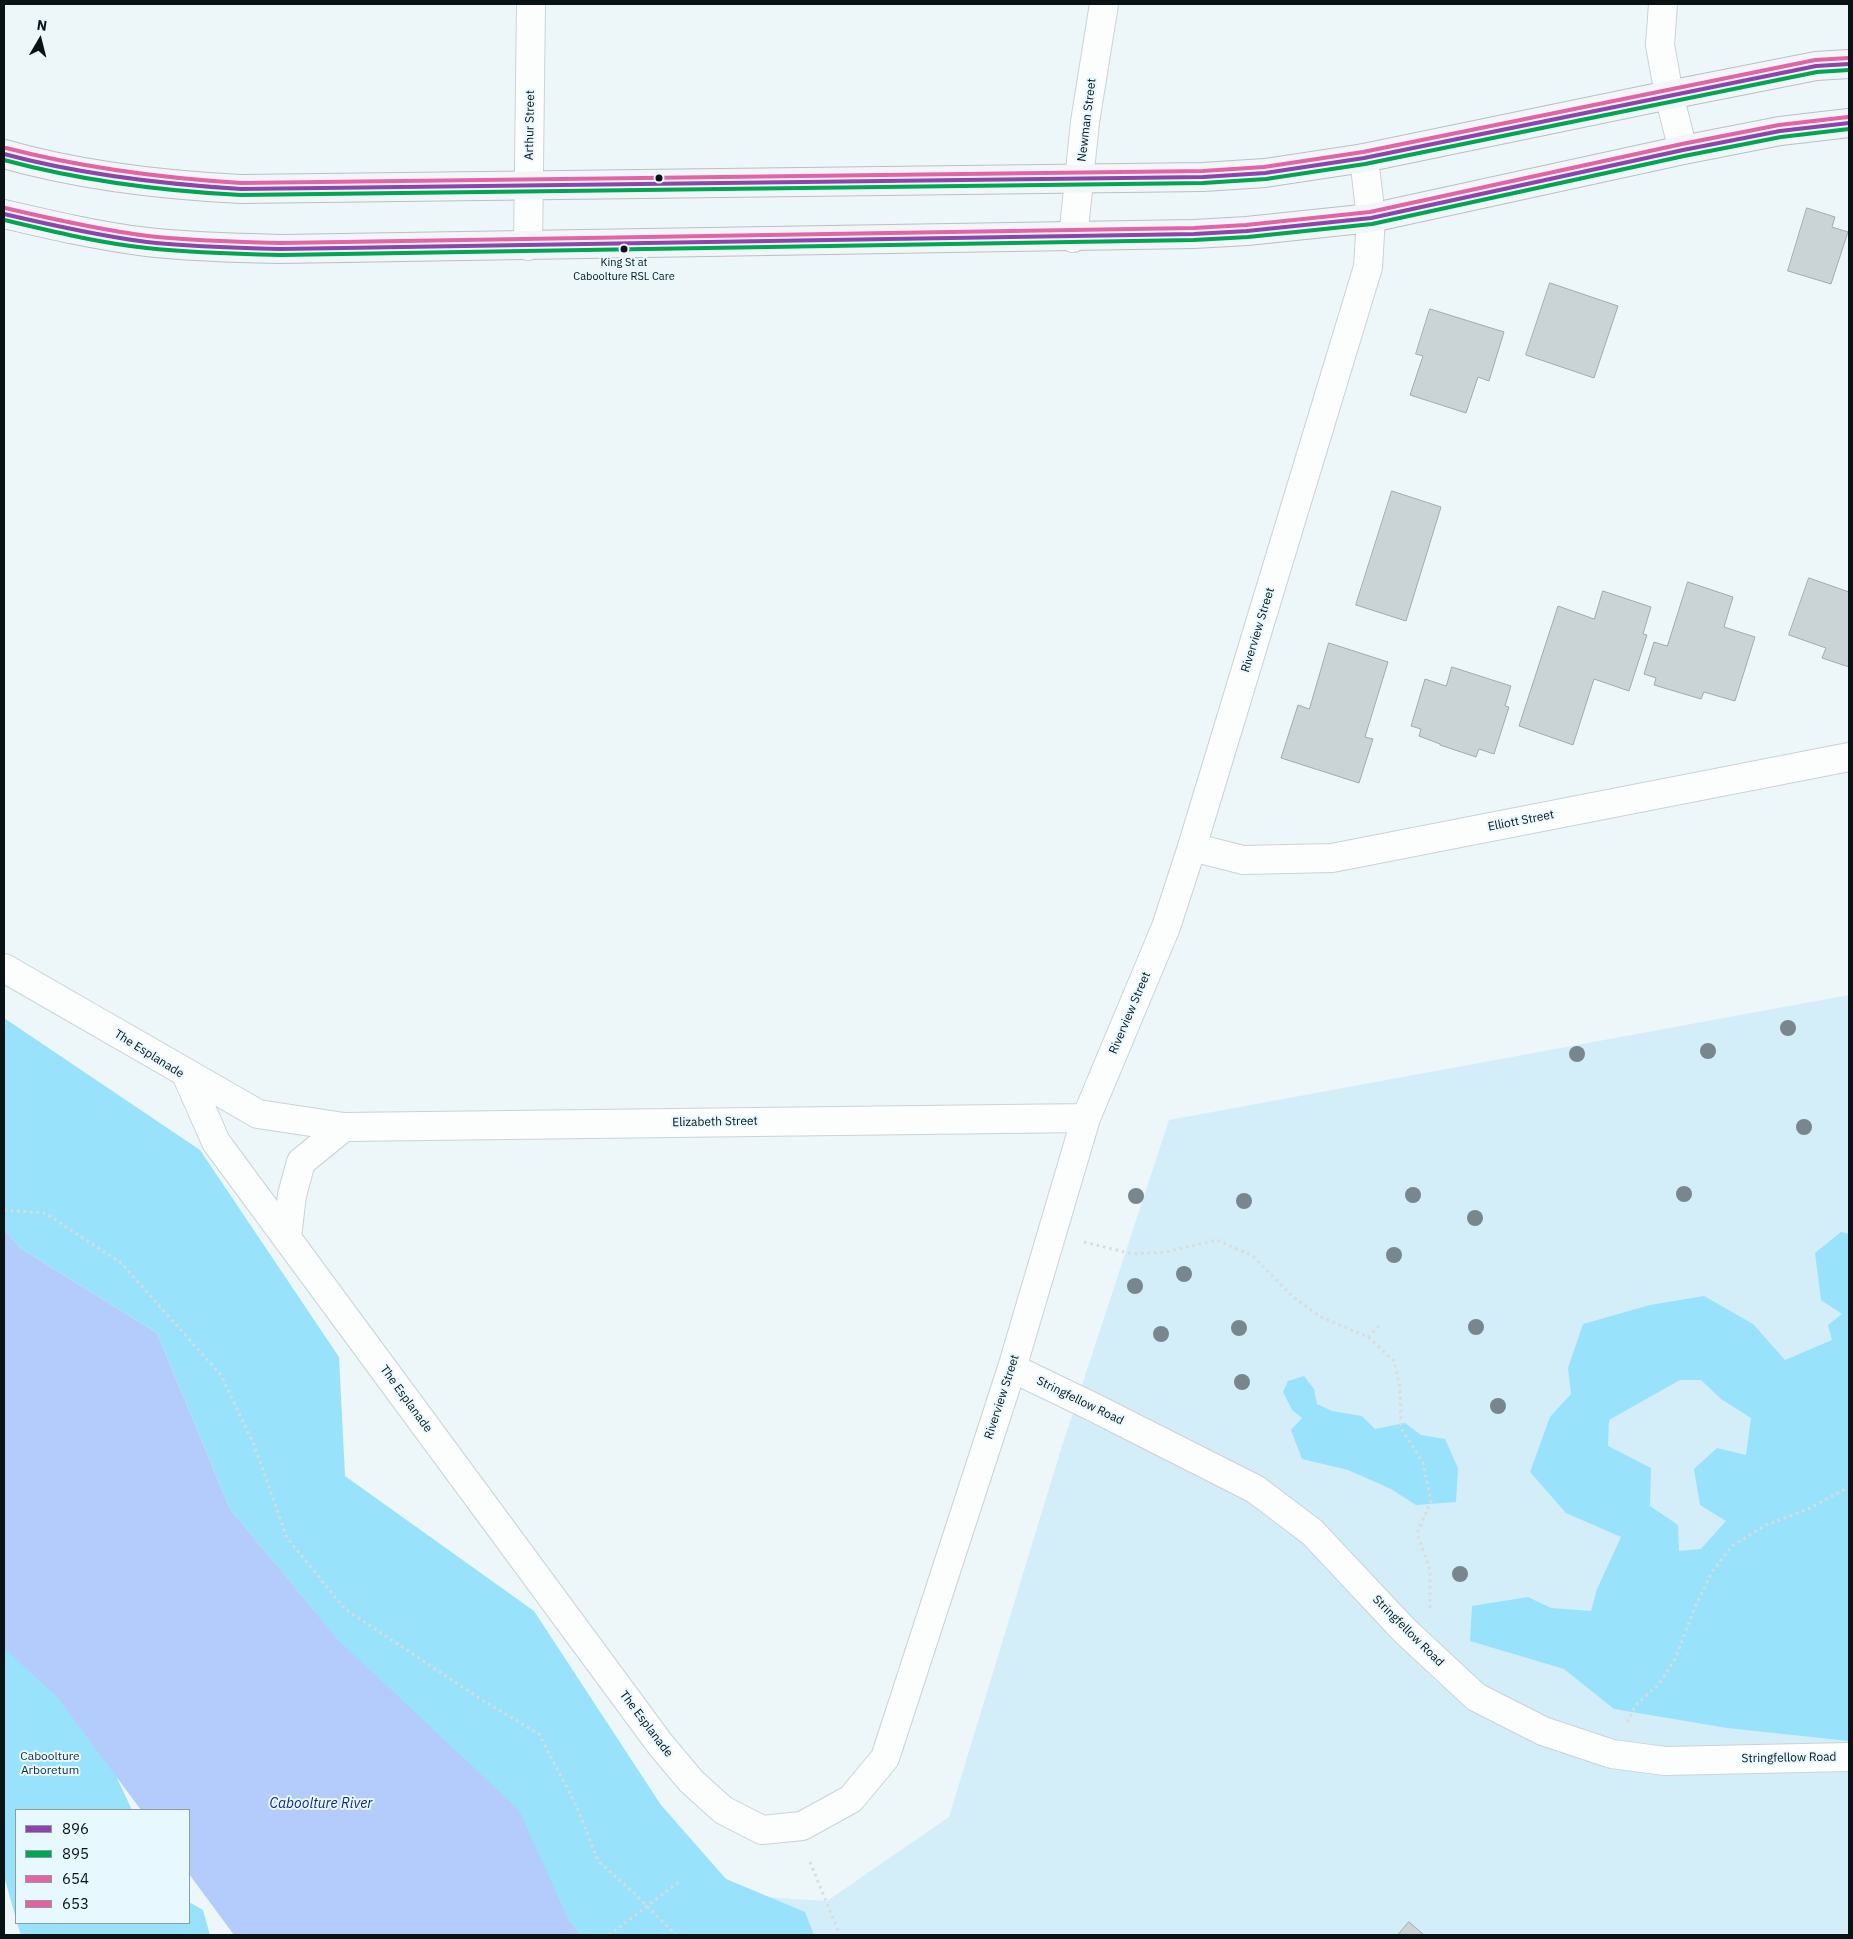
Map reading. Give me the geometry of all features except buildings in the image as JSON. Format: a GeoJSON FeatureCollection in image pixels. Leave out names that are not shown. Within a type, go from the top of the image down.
{"type":"FeatureCollection","features":[{"type":"Feature","properties":{"kind":"main road"},"geometry":{"type":"LineString","coordinates":[[4,154],[49,166],[114,178],[178,186],[241,189],[1203,177],[1256,174],[1364,158],[1816,66],[1849,64]]}},
{"type":"Feature","properties":{"kind":"main road"},"geometry":{"type":"LineString","coordinates":[[4,214],[68,229],[147,242],[214,248],[281,249],[1073,238],[1247,231],[1371,218],[1683,150],[1780,131],[1849,123]]}},
{"type":"Feature","properties":{"kind":"street","name":"Arthur Street"},"geometry":{"type":"LineString","coordinates":[[528,246],[531,4]]}},
{"type":"Feature","properties":{"kind":"street","name":"Newman Street"},"geometry":{"type":"LineString","coordinates":[[1073,238],[1085,122],[1104,4]]}},
{"type":"Feature","properties":{"kind":"street"},"geometry":{"type":"LineString","coordinates":[[1664,4],[1660,45],[1669,95],[1683,150]]}},
{"type":"Feature","properties":{"kind":"street","name":"Riverview Street"},"geometry":{"type":"LineString","coordinates":[[802,1826],[851,1799],[885,1758],[1012,1368],[1086,1118],[1166,927],[1368,267],[1371,218],[1364,158]]}},
{"type":"Feature","properties":{"kind":"street","name":"Elliott Street"},"geometry":{"type":"LineString","coordinates":[[1192,846],[1243,860],[1332,858],[1849,757]]}},
{"type":"Feature","properties":{"kind":"street","name":"The Esplanade"},"geometry":{"type":"LineString","coordinates":[[4,968],[186,1074],[216,1142],[660,1744],[691,1781],[723,1810],[762,1830],[802,1826]]}},
{"type":"Feature","properties":{"kind":"street","name":"Elizabeth Street"},"geometry":{"type":"LineString","coordinates":[[186,1074],[258,1114],[344,1127],[1086,1118]]}},
{"type":"Feature","properties":{"kind":"street"},"geometry":{"type":"LineString","coordinates":[[287,1238],[292,1195],[301,1162],[344,1127]]}},
{"type":"Feature","properties":{"kind":"street","name":"Stringfellow Road"},"geometry":{"type":"LineString","coordinates":[[1012,1368],[1255,1489],[1312,1532],[1404,1630],[1476,1697],[1543,1731],[1612,1754],[1665,1761],[1849,1757]]}},
{"type":"Feature","properties":{"kind":"path"},"geometry":{"type":"LineString","coordinates":[[4,1210],[45,1213],[121,1263],[221,1375],[254,1445],[287,1538],[339,1602],[345,1609],[400,1647],[539,1734],[577,1807],[598,1860],[676,1935]]}},
{"type":"Feature","properties":{"kind":"path"},"geometry":{"type":"LineString","coordinates":[[1051,1235],[1133,1254],[1165,1252],[1217,1240],[1253,1256],[1292,1297],[1322,1317],[1368,1337],[1394,1361],[1400,1388],[1401,1428],[1423,1463],[1431,1500],[1417,1533],[1430,1570],[1430,1607],[1404,1630]]}},
{"type":"Feature","properties":{"kind":"path"},"geometry":{"type":"LineString","coordinates":[[1368,1337],[1380,1326]]}},
{"type":"Feature","properties":{"kind":"path"},"geometry":{"type":"LineString","coordinates":[[1612,1754],[1636,1705],[1660,1683],[1676,1658],[1695,1607],[1712,1572],[1732,1546],[1766,1525],[1806,1510],[1849,1488]]}},
{"type":"Feature","properties":{"kind":"path"},"geometry":{"type":"LineString","coordinates":[[810,1862],[840,1935]]}},
{"type":"Feature","properties":{"kind":"path"},"geometry":{"type":"LineString","coordinates":[[609,1935],[680,1881]]}},
{"type":"Feature","properties":{"kind":"shaded area"},"geometry":{"type":"Polygon","coordinates":[[[1849,995],[1849,1935],[581,1935],[731,1895],[827,1901],[949,1817],[1062,1446],[1169,1120],[1849,995]]]}},
{"type":"Feature","properties":{"kind":"green space"},"geometry":{"type":"Polygon","coordinates":[[[4,1018],[200,1150],[339,1357],[345,1476],[534,1611],[661,1805],[726,1879],[805,1912],[814,1935],[581,1935],[230,1509],[157,1333],[20,1248],[4,1229],[4,1018]]]}},
{"type":"Feature","properties":{"kind":"green space"},"geometry":{"type":"Polygon","coordinates":[[[1841,1232],[1849,1234],[1849,1741],[1727,1728],[1614,1709],[1564,1669],[1470,1641],[1472,1606],[1528,1597],[1551,1608],[1591,1611],[1597,1589],[1621,1537],[1566,1513],[1530,1472],[1550,1417],[1571,1394],[1568,1368],[1583,1324],[1650,1305],[1704,1296],[1753,1324],[1785,1360],[1832,1340],[1828,1325],[1842,1314],[1821,1300],[1815,1253],[1841,1232]],[[1680,1380],[1609,1420],[1608,1446],[1651,1468],[1650,1506],[1678,1525],[1679,1551],[1701,1549],[1726,1521],[1700,1505],[1694,1469],[1717,1448],[1746,1455],[1751,1418],[1721,1399],[1701,1380],[1680,1380]]]}},
{"type":"Feature","properties":{"kind":"green space"},"geometry":{"type":"Polygon","coordinates":[[[1304,1376],[1314,1389],[1317,1404],[1332,1411],[1362,1416],[1375,1429],[1405,1423],[1421,1435],[1445,1439],[1458,1468],[1456,1502],[1416,1505],[1391,1489],[1348,1470],[1302,1459],[1291,1430],[1302,1418],[1292,1410],[1283,1392],[1288,1381],[1304,1376]]]}},
{"type":"Feature","properties":{"kind":"green space","name":"Caboolture Arboretum"},"geometry":{"type":"Polygon","coordinates":[[[4,1516],[91,1723],[132,1809],[15,1809],[15,1915],[4,1876],[4,1516]]]}},
{"type":"Feature","properties":{"kind":"green space"},"geometry":{"type":"Polygon","coordinates":[[[190,1903],[203,1910],[210,1935],[21,1935],[17,1924],[190,1924],[190,1903]]]}},
{"type":"Feature","properties":{"kind":"water","name":"Caboolture River"},"geometry":{"type":"Polygon","coordinates":[[[4,1229],[20,1248],[157,1333],[230,1509],[340,1642],[519,1810],[568,1919],[581,1935],[234,1935],[190,1875],[190,1809],[140,1809],[58,1698],[4,1648],[4,1229]]]}},
{"type":"Feature","properties":{"kind":"transit line","name":"654"},"geometry":{"type":"LineString","coordinates":[[6,148],[93,167],[241,183],[1203,171],[1264,167],[1363,152],[1815,60],[1849,58]]}},
{"type":"Feature","properties":{"kind":"transit line","name":"896"},"geometry":{"type":"LineString","coordinates":[[4,154],[63,168],[122,178],[241,189],[1203,177],[1265,173],[1364,158],[1816,66],[1849,64]]}},
{"type":"Feature","properties":{"kind":"transit line","name":"895"},"geometry":{"type":"LineString","coordinates":[[4,160],[63,174],[122,184],[181,191],[241,195],[1203,183],[1266,179],[1365,164],[1817,72],[1849,70]]}},
{"type":"Feature","properties":{"kind":"transit line","name":"653"},"geometry":{"type":"LineString","coordinates":[[5,208],[130,234],[198,240],[281,243],[1194,228],[1246,225],[1370,212],[1682,144],[1779,125],[1848,117]]}},
{"type":"Feature","properties":{"kind":"transit line","name":"896"},"geometry":{"type":"LineString","coordinates":[[4,214],[129,240],[230,248],[281,249],[1194,234],[1247,231],[1371,218],[1683,150],[1780,131],[1849,123]]}},
{"type":"Feature","properties":{"kind":"transit line","name":"895"},"geometry":{"type":"LineString","coordinates":[[4,220],[129,246],[230,254],[281,255],[1194,240],[1248,237],[1372,224],[1684,156],[1781,137],[1849,129]]}},
{"type":"Feature","properties":{"kind":"place","name":"King St at Caboolture RSL Care"},"geometry":{"type":"Point","coordinates":[624,249]}}]}
